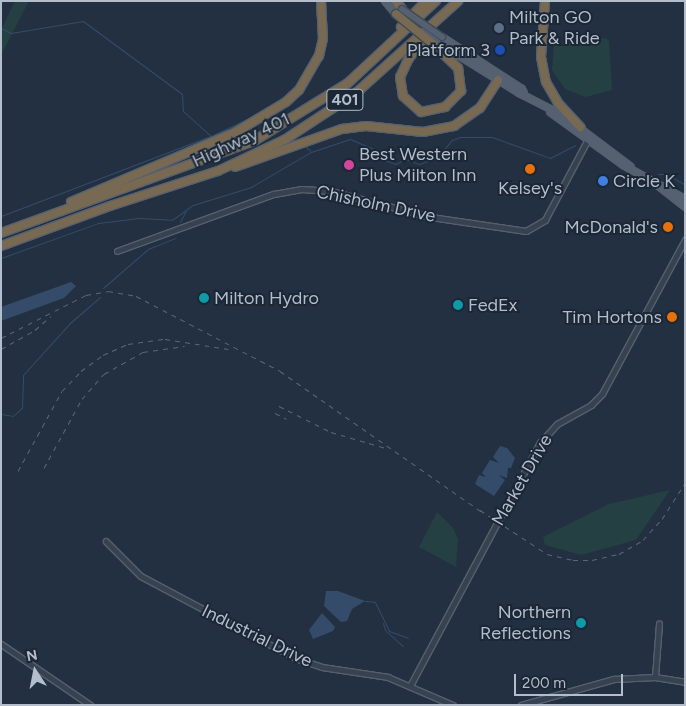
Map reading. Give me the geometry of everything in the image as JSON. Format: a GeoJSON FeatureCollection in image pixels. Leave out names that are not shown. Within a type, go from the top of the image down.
{"type":"FeatureCollection","features":[{"type":"Feature","properties":{"kind":"highway"},"geometry":{"type":"LineString","coordinates":[[37,220],[60,207],[236,132],[286,102],[299,90],[318,56],[323,39],[321,1]]}},
{"type":"Feature","properties":{"kind":"highway"},"geometry":{"type":"LineString","coordinates":[[386,48],[426,1]]}},
{"type":"Feature","properties":{"kind":"highway","name":"Highway 401"},"geometry":{"type":"LineString","coordinates":[[1,233],[254,141],[348,83],[436,1]]}},
{"type":"Feature","properties":{"kind":"highway"},"geometry":{"type":"LineString","coordinates":[[545,1],[541,57],[546,82],[558,102],[580,127]]}},
{"type":"Feature","properties":{"kind":"highway"},"geometry":{"type":"LineString","coordinates":[[396,8],[438,41],[458,68],[461,91],[445,107],[421,112],[403,96],[402,72],[409,58],[457,3]]}},
{"type":"Feature","properties":{"kind":"highway","name":"Highway 401"},"geometry":{"type":"LineString","coordinates":[[1,246],[110,206],[218,171],[286,138],[330,112],[373,78],[457,3]]}},
{"type":"Feature","properties":{"kind":"highway"},"geometry":{"type":"LineString","coordinates":[[218,171],[251,163],[342,129],[366,126],[423,132],[454,126],[480,108],[498,80]]}},
{"type":"Feature","properties":{"kind":"main road"},"geometry":{"type":"LineString","coordinates":[[385,1],[396,8]]}},
{"type":"Feature","properties":{"kind":"main road"},"geometry":{"type":"LineString","coordinates":[[438,41],[498,80],[524,93],[631,167],[685,199]]}},
{"type":"Feature","properties":{"kind":"main road"},"geometry":{"type":"LineString","coordinates":[[438,41],[522,89],[524,93]]}},
{"type":"Feature","properties":{"kind":"main road"},"geometry":{"type":"LineString","coordinates":[[546,108],[580,127],[589,138]]}},
{"type":"Feature","properties":{"kind":"main road"},"geometry":{"type":"LineString","coordinates":[[652,180],[659,189],[685,207]]}},
{"type":"Feature","properties":{"kind":"street","name":"Chisholm Drive"},"geometry":{"type":"LineString","coordinates":[[117,251],[274,194],[302,189],[331,191],[432,217],[526,231],[545,220],[589,138]]}},
{"type":"Feature","properties":{"kind":"street","name":"Market Drive"},"geometry":{"type":"LineString","coordinates":[[410,686],[540,443],[557,424],[591,405],[602,394],[685,240]]}},
{"type":"Feature","properties":{"kind":"street","name":"Industrial Drive"},"geometry":{"type":"LineString","coordinates":[[106,542],[141,576],[295,658],[322,667],[376,673],[453,705]]}},
{"type":"Feature","properties":{"kind":"street"},"geometry":{"type":"LineString","coordinates":[[655,677],[659,624]]}},
{"type":"Feature","properties":{"kind":"street"},"geometry":{"type":"LineString","coordinates":[[1,644],[90,705]]}},
{"type":"Feature","properties":{"kind":"street"},"geometry":{"type":"LineString","coordinates":[[521,705],[606,681],[655,677],[685,682]]}},
{"type":"Feature","properties":{"kind":"green space"},"geometry":{"type":"Polygon","coordinates":[[[15,1],[29,1],[1,55],[1,30],[15,1]]]}},
{"type":"Feature","properties":{"kind":"green space"},"geometry":{"type":"Polygon","coordinates":[[[606,38],[609,41],[612,90],[586,97],[565,89],[552,70],[554,44],[606,38]]]}},
{"type":"Feature","properties":{"kind":"green space"},"geometry":{"type":"Polygon","coordinates":[[[670,490],[636,540],[581,555],[545,545],[543,537],[609,504],[670,490]]]}},
{"type":"Feature","properties":{"kind":"green space"},"geometry":{"type":"Polygon","coordinates":[[[437,512],[453,528],[458,539],[456,567],[419,547],[437,512]]]}},
{"type":"Feature","properties":{"kind":"water"},"geometry":{"type":"Polygon","coordinates":[[[71,282],[76,286],[64,298],[1,321],[1,307],[71,282]]]}},
{"type":"Feature","properties":{"kind":"water"},"geometry":{"type":"Polygon","coordinates":[[[500,446],[507,448],[515,458],[511,468],[508,468],[507,478],[499,475],[505,480],[494,496],[475,484],[479,475],[486,477],[482,473],[490,460],[499,463],[493,457],[500,446]]]}},
{"type":"Feature","properties":{"kind":"water"},"geometry":{"type":"Polygon","coordinates":[[[326,591],[338,591],[365,601],[352,609],[347,621],[341,622],[324,606],[326,591]]]}},
{"type":"Feature","properties":{"kind":"water"},"geometry":{"type":"Polygon","coordinates":[[[322,613],[335,627],[333,631],[313,639],[309,630],[322,613]]]}},
{"type":"Feature","properties":{"kind":"waterway"},"geometry":{"type":"LineString","coordinates":[[1,28],[11,33],[83,21],[182,94],[183,111],[211,136]]}},
{"type":"Feature","properties":{"kind":"waterway"},"geometry":{"type":"LineString","coordinates":[[1,216],[211,136],[258,114]]}},
{"type":"Feature","properties":{"kind":"waterway"},"geometry":{"type":"LineString","coordinates":[[1,258],[98,223],[139,218],[172,220],[193,205],[251,187],[311,152],[350,139],[373,149],[380,159],[396,164],[405,159],[419,164],[438,157],[452,140],[460,137],[492,137],[550,158],[575,145]]}},
{"type":"Feature","properties":{"kind":"waterway"},"geometry":{"type":"LineString","coordinates":[[306,147],[311,151]]}},
{"type":"Feature","properties":{"kind":"waterway"},"geometry":{"type":"LineString","coordinates":[[658,174],[667,174],[685,185]]}},
{"type":"Feature","properties":{"kind":"waterway"},"geometry":{"type":"LineString","coordinates":[[180,222],[186,210]]}},
{"type":"Feature","properties":{"kind":"waterway"},"geometry":{"type":"LineString","coordinates":[[103,288],[148,249],[175,238]]}},
{"type":"Feature","properties":{"kind":"waterway"},"geometry":{"type":"LineString","coordinates":[[1,414],[13,416],[22,408],[23,375],[70,323],[100,297]]}},
{"type":"Feature","properties":{"kind":"waterway"},"geometry":{"type":"LineString","coordinates":[[365,601],[375,602],[389,631],[408,638]]}},
{"type":"Feature","properties":{"kind":"waterway"},"geometry":{"type":"LineString","coordinates":[[383,623],[385,630],[403,646]]}},
{"type":"Feature","properties":{"kind":"railway"},"geometry":{"type":"LineString","coordinates":[[1,338],[86,295],[108,291],[136,296],[280,371],[485,514]]}},
{"type":"Feature","properties":{"kind":"railway"},"geometry":{"type":"LineString","coordinates":[[1,349],[35,330],[51,316]]}},
{"type":"Feature","properties":{"kind":"railway"},"geometry":{"type":"LineString","coordinates":[[18,471],[62,391],[81,371],[103,355],[128,344],[165,339],[228,349]]}},
{"type":"Feature","properties":{"kind":"railway"},"geometry":{"type":"LineString","coordinates":[[44,468],[82,399],[104,374],[143,352],[185,346]]}},
{"type":"Feature","properties":{"kind":"railway"},"geometry":{"type":"LineString","coordinates":[[279,406],[331,432],[386,448]]}},
{"type":"Feature","properties":{"kind":"railway"},"geometry":{"type":"LineString","coordinates":[[275,413],[287,419]]}},
{"type":"Feature","properties":{"kind":"railway"},"geometry":{"type":"LineString","coordinates":[[480,510],[547,554],[573,560],[592,560],[619,554],[643,540],[662,519],[685,483]]}},
{"type":"Feature","properties":{"kind":"place","name":"Milton GO Park & Ride"},"geometry":{"type":"Point","coordinates":[499,28]}},
{"type":"Feature","properties":{"kind":"place","name":"Platform 3"},"geometry":{"type":"Point","coordinates":[500,50]}},
{"type":"Feature","properties":{"kind":"place","name":"Best Western Plus Milton Inn"},"geometry":{"type":"Point","coordinates":[349,165]}},
{"type":"Feature","properties":{"kind":"place","name":"Kelsey's"},"geometry":{"type":"Point","coordinates":[530,169]}},
{"type":"Feature","properties":{"kind":"place","name":"Circle K"},"geometry":{"type":"Point","coordinates":[603,181]}},
{"type":"Feature","properties":{"kind":"place","name":"McDonald's"},"geometry":{"type":"Point","coordinates":[668,227]}},
{"type":"Feature","properties":{"kind":"place","name":"Milton Hydro"},"geometry":{"type":"Point","coordinates":[204,298]}},
{"type":"Feature","properties":{"kind":"place","name":"FedEx"},"geometry":{"type":"Point","coordinates":[458,305]}},
{"type":"Feature","properties":{"kind":"place","name":"Tim Hortons"},"geometry":{"type":"Point","coordinates":[672,317]}},
{"type":"Feature","properties":{"kind":"place","name":"Northern Reflections"},"geometry":{"type":"Point","coordinates":[581,623]}}]}
